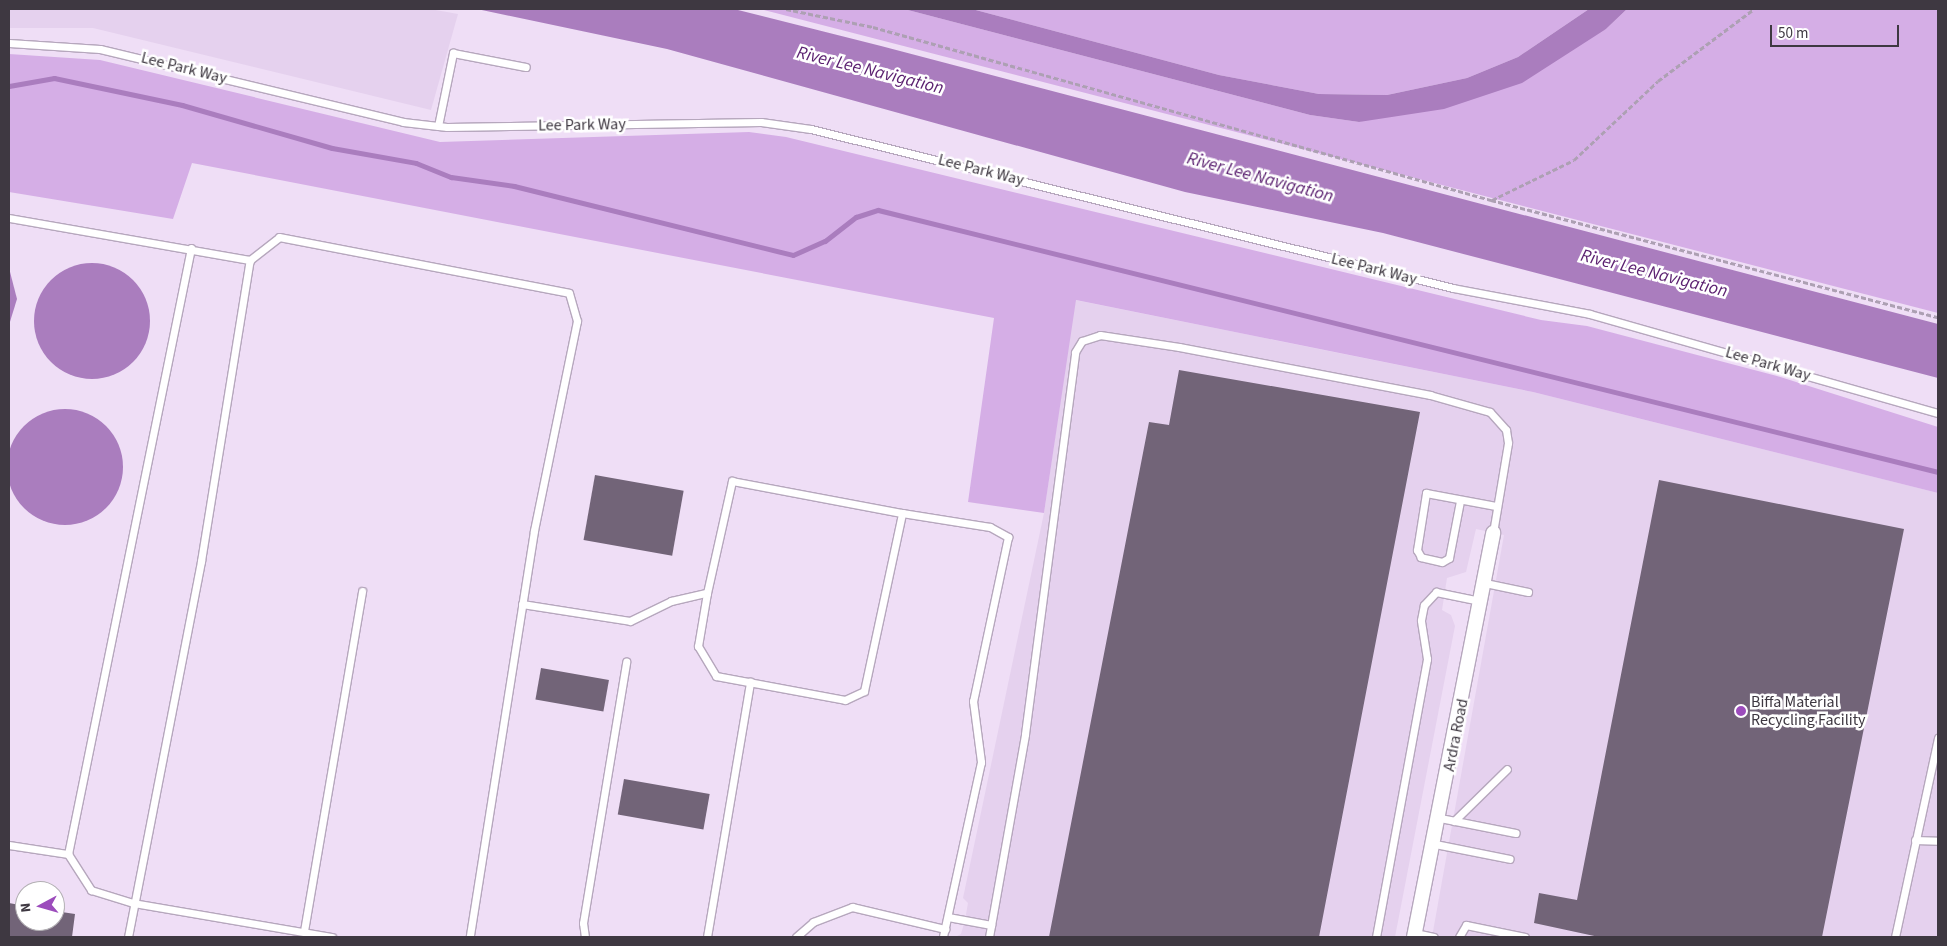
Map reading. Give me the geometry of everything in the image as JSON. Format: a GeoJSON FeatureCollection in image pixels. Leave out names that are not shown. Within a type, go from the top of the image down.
{"type":"FeatureCollection","features":[{"type":"Feature","properties":{"kind":"street","name":"Ardra Road"},"geometry":{"type":"LineString","coordinates":[[1415,935],[1435,844],[1493,532]]}},
{"type":"Feature","properties":{"kind":"lane","name":"Lee Park Way"},"geometry":{"type":"LineString","coordinates":[[9,43],[100,49],[403,122],[438,126],[761,122],[811,129],[1453,288],[1590,314],[1938,413]]}},
{"type":"Feature","properties":{"kind":"lane"},"geometry":{"type":"LineString","coordinates":[[438,126],[453,53],[526,67]]}},
{"type":"Feature","properties":{"kind":"lane"},"geometry":{"type":"LineString","coordinates":[[9,218],[191,248],[250,260]]}},
{"type":"Feature","properties":{"kind":"lane"},"geometry":{"type":"LineString","coordinates":[[128,937],[133,903],[201,561],[250,260],[279,237],[569,293],[577,321],[522,604],[470,937]]}},
{"type":"Feature","properties":{"kind":"lane"},"geometry":{"type":"LineString","coordinates":[[191,248],[68,854],[91,890],[133,903],[332,937]]}},
{"type":"Feature","properties":{"kind":"lane"},"geometry":{"type":"LineString","coordinates":[[989,937],[1026,734],[1070,411],[1075,352],[1082,341],[1100,335],[1430,395],[1490,412],[1506,430],[1493,532]]}},
{"type":"Feature","properties":{"kind":"lane"},"geometry":{"type":"LineString","coordinates":[[902,513],[864,692],[845,700],[716,676],[698,646],[707,593],[732,481],[902,513],[990,527],[1008,537],[974,701],[981,762],[943,937]]}},
{"type":"Feature","properties":{"kind":"lane"},"geometry":{"type":"LineString","coordinates":[[1460,501],[1449,558],[1442,562],[1421,557],[1417,550],[1426,493],[1460,501],[1496,506]]}},
{"type":"Feature","properties":{"kind":"lane"},"geometry":{"type":"LineString","coordinates":[[1485,583],[1528,592]]}},
{"type":"Feature","properties":{"kind":"lane"},"geometry":{"type":"LineString","coordinates":[[304,931],[362,591]]}},
{"type":"Feature","properties":{"kind":"lane"},"geometry":{"type":"LineString","coordinates":[[1376,937],[1426,642],[1421,620],[1428,596],[1436,592],[1481,602]]}},
{"type":"Feature","properties":{"kind":"lane"},"geometry":{"type":"LineString","coordinates":[[522,604],[630,621],[671,601],[707,593]]}},
{"type":"Feature","properties":{"kind":"lane"},"geometry":{"type":"LineString","coordinates":[[585,937],[583,923],[626,662]]}},
{"type":"Feature","properties":{"kind":"lane"},"geometry":{"type":"LineString","coordinates":[[707,937],[750,682]]}},
{"type":"Feature","properties":{"kind":"lane"},"geometry":{"type":"LineString","coordinates":[[1896,937],[1938,738]]}},
{"type":"Feature","properties":{"kind":"lane"},"geometry":{"type":"LineString","coordinates":[[1454,821],[1507,769]]}},
{"type":"Feature","properties":{"kind":"lane"},"geometry":{"type":"LineString","coordinates":[[1440,818],[1516,833]]}},
{"type":"Feature","properties":{"kind":"lane"},"geometry":{"type":"LineString","coordinates":[[1915,840],[1938,841]]}},
{"type":"Feature","properties":{"kind":"lane"},"geometry":{"type":"LineString","coordinates":[[1435,844],[1510,859]]}},
{"type":"Feature","properties":{"kind":"lane"},"geometry":{"type":"LineString","coordinates":[[9,845],[68,854]]}},
{"type":"Feature","properties":{"kind":"lane"},"geometry":{"type":"LineString","coordinates":[[796,937],[813,922],[852,907],[945,929]]}},
{"type":"Feature","properties":{"kind":"lane"},"geometry":{"type":"LineString","coordinates":[[948,917],[991,926]]}},
{"type":"Feature","properties":{"kind":"lane"},"geometry":{"type":"LineString","coordinates":[[1459,937],[1466,925],[1525,937]]}},
{"type":"Feature","properties":{"kind":"lane"},"geometry":{"type":"LineString","coordinates":[[1415,935],[1434,937]]}},
{"type":"Feature","properties":{"kind":"path"},"geometry":{"type":"LineString","coordinates":[[786,9],[873,27],[1491,200],[1938,317]]}},
{"type":"Feature","properties":{"kind":"path"},"geometry":{"type":"LineString","coordinates":[[1491,200],[1574,160],[1658,81],[1754,9]]}},
{"type":"Feature","properties":{"kind":"shaded area"},"geometry":{"type":"Polygon","coordinates":[[[9,9],[430,9],[458,14],[431,110],[93,28],[9,28],[9,9]]]}},
{"type":"Feature","properties":{"kind":"shaded area"},"geometry":{"type":"Polygon","coordinates":[[[760,9],[904,9],[1310,115],[1359,122],[1606,29],[1627,9],[1938,9],[1938,313],[760,9]]]}},
{"type":"Feature","properties":{"kind":"shaded area"},"geometry":{"type":"Polygon","coordinates":[[[972,9],[1589,9],[1518,57],[1467,78],[1387,95],[1319,94],[1219,75],[972,9]]]}},
{"type":"Feature","properties":{"kind":"shaded area"},"geometry":{"type":"Polygon","coordinates":[[[9,54],[100,60],[440,142],[749,132],[786,137],[1541,320],[1587,326],[1777,376],[1938,427],[1938,493],[1533,392],[1076,300],[1044,513],[968,502],[994,318],[192,163],[173,219],[9,192],[9,54]]]}},
{"type":"Feature","properties":{"kind":"shaded area"},"geometry":{"type":"Polygon","coordinates":[[[1075,300],[1533,392],[1938,493],[1938,937],[1432,937],[1504,535],[1476,529],[1466,572],[1447,578],[1442,610],[1451,615],[1455,626],[1395,937],[955,937],[961,934],[965,920],[968,903],[963,898],[1044,513],[1075,300]]]}},
{"type":"Feature","properties":{"kind":"water","name":"River Lee Navigation"},"geometry":{"type":"Polygon","coordinates":[[[477,9],[734,9],[881,46],[1938,324],[1938,378],[1383,233],[1185,192],[667,49],[477,9]]]}},
{"type":"Feature","properties":{"kind":"water"},"geometry":{"type":"Polygon","coordinates":[[[904,9],[972,9],[1219,75],[1319,94],[1387,95],[1467,78],[1518,57],[1589,9],[1627,9],[1606,29],[1522,83],[1444,109],[1359,122],[1310,115],[904,9]]]}},
{"type":"Feature","properties":{"kind":"water"},"geometry":{"type":"Polygon","coordinates":[[[92,263],[114,268],[133,280],[145,299],[150,321],[145,343],[133,362],[114,374],[92,379],[70,374],[51,362],[39,343],[34,321],[39,299],[51,280],[70,268],[92,263]]]}},
{"type":"Feature","properties":{"kind":"water"},"geometry":{"type":"Polygon","coordinates":[[[9,268],[17,299],[9,325],[9,268]]]}},
{"type":"Feature","properties":{"kind":"water"},"geometry":{"type":"Polygon","coordinates":[[[65,409],[87,414],[106,426],[118,445],[123,467],[118,489],[106,508],[87,520],[65,525],[43,520],[24,508],[12,489],[7,467],[12,445],[24,426],[43,414],[65,409]]]}},
{"type":"Feature","properties":{"kind":"building"},"geometry":{"type":"Polygon","coordinates":[[[1179,370],[1420,412],[1319,937],[1049,937],[1149,422],[1169,425],[1179,370]]]}},
{"type":"Feature","properties":{"kind":"building"},"geometry":{"type":"Polygon","coordinates":[[[595,475],[684,491],[672,556],[584,540],[595,475]]]}},
{"type":"Feature","properties":{"kind":"building","name":"Biffa Material Recycling Facility"},"geometry":{"type":"Polygon","coordinates":[[[1659,480],[1904,529],[1822,937],[1599,937],[1534,923],[1539,893],[1577,900],[1659,480]]]}},
{"type":"Feature","properties":{"kind":"building"},"geometry":{"type":"Polygon","coordinates":[[[541,668],[609,680],[603,711],[535,700],[541,668]]]}},
{"type":"Feature","properties":{"kind":"building"},"geometry":{"type":"Polygon","coordinates":[[[624,779],[710,794],[703,830],[618,814],[624,779]]]}},
{"type":"Feature","properties":{"kind":"building"},"geometry":{"type":"Polygon","coordinates":[[[9,903],[15,904],[15,931],[65,931],[65,912],[75,914],[72,937],[9,937],[9,903]]]}},
{"type":"Feature","properties":{"kind":"waterway"},"geometry":{"type":"LineString","coordinates":[[9,86],[54,78],[182,105],[332,148],[416,163],[451,177],[514,186],[793,255],[825,241],[856,217],[878,210],[1938,472]]}},
{"type":"Feature","properties":{"kind":"place","name":"Biffa Material Recycling Facility"},"geometry":{"type":"Point","coordinates":[1741,711]}}]}
